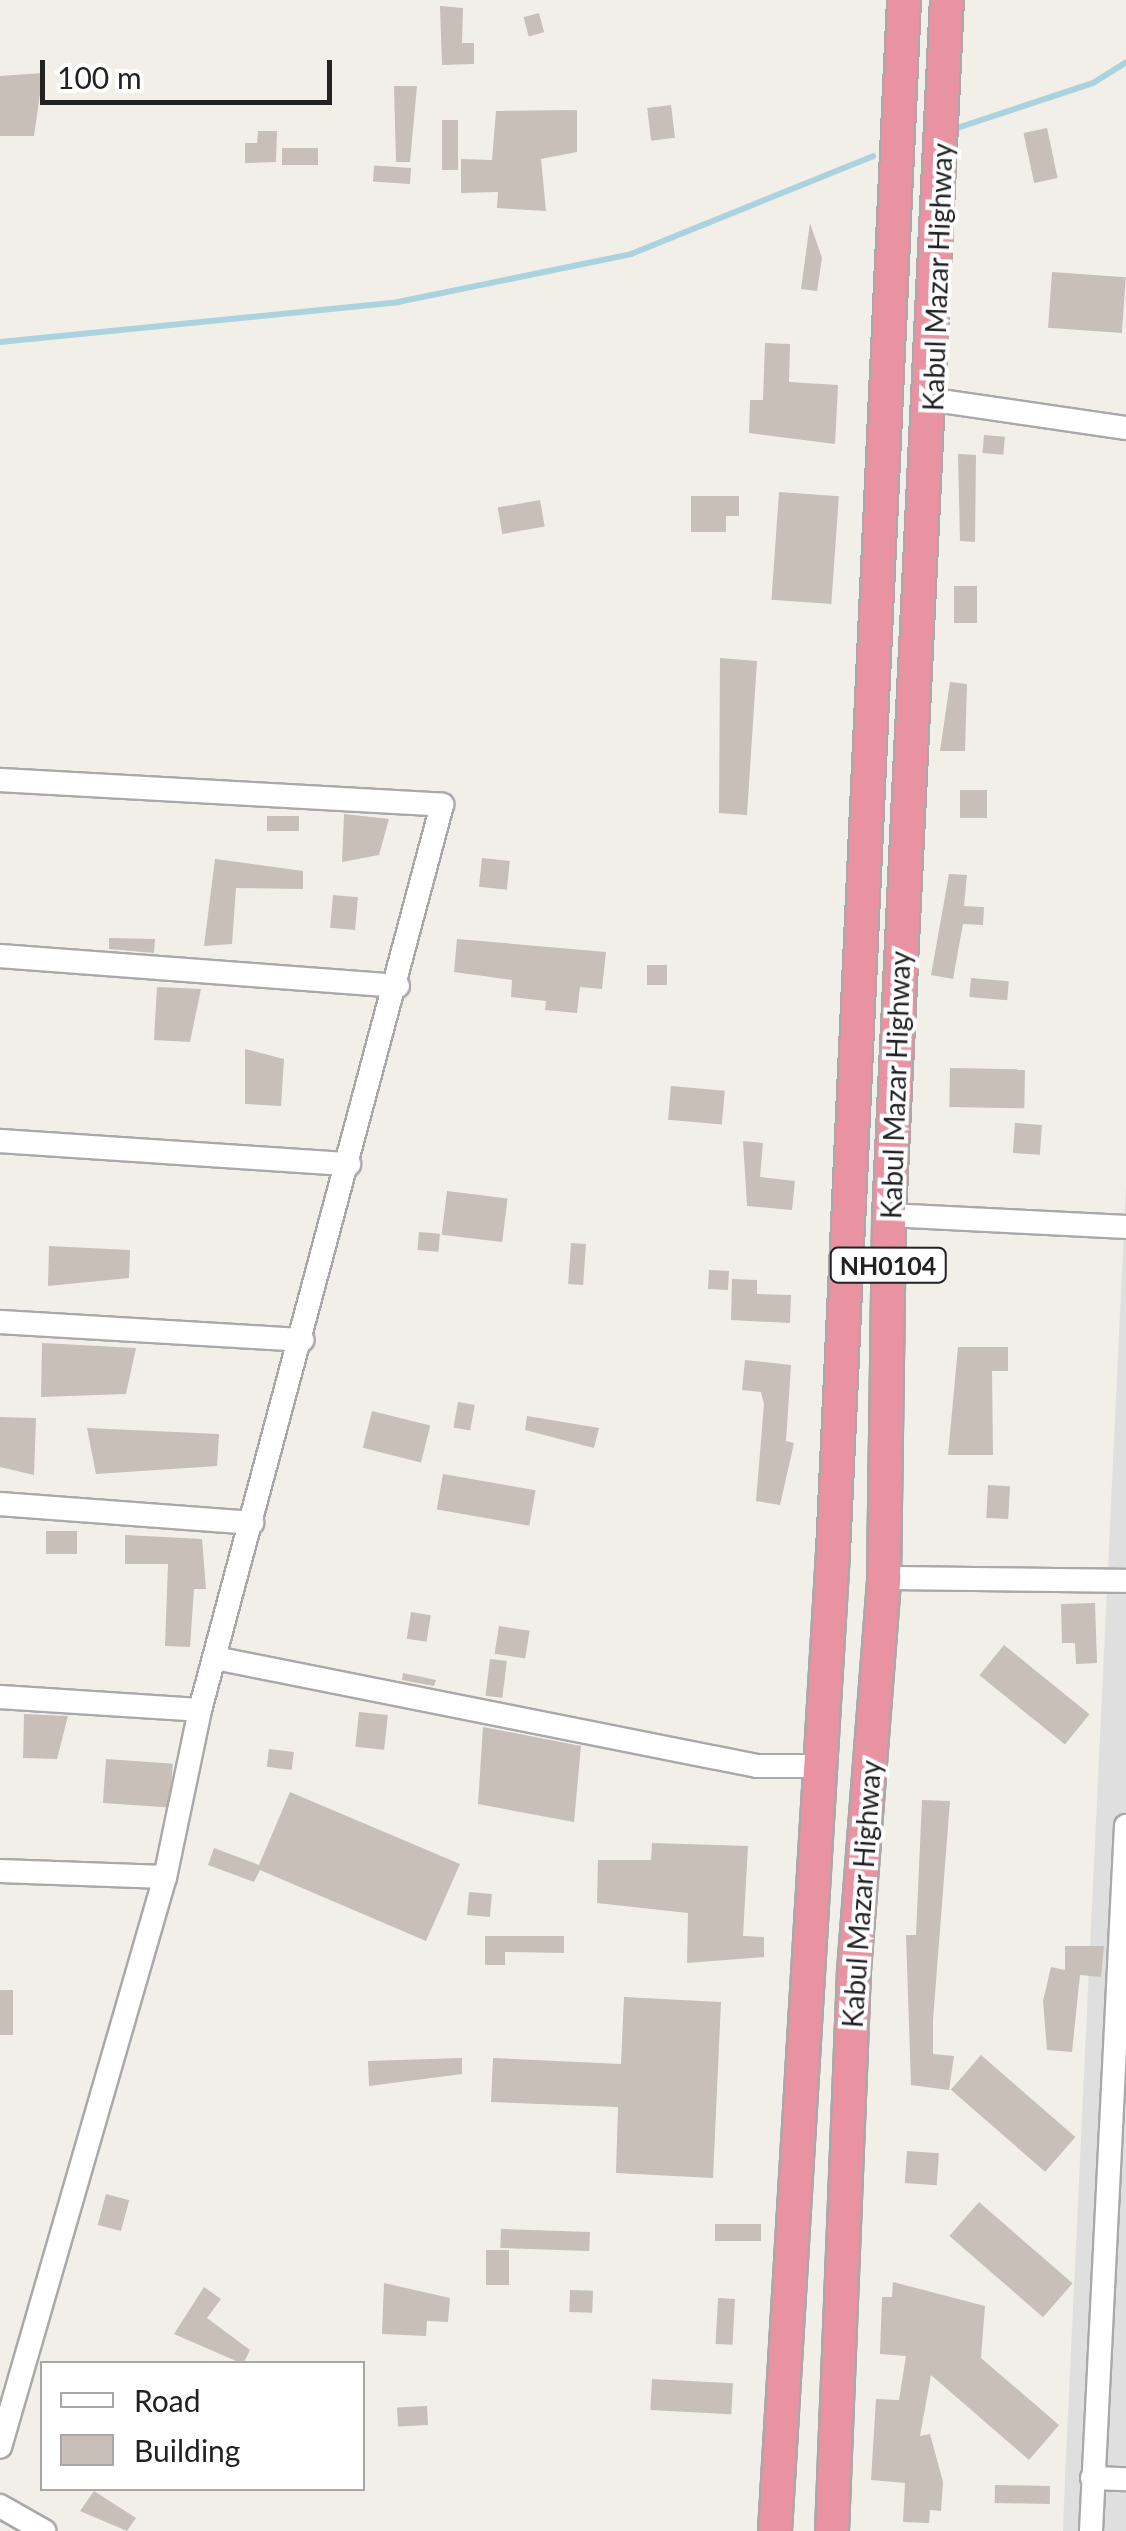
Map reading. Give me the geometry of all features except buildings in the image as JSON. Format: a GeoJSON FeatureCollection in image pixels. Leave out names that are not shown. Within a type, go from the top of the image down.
{"type":"FeatureCollection","features":[{"type":"Feature","properties":{"kind":"highway","name":"Kabul Mazar Highway"},"geometry":{"type":"LineString","coordinates":[[775,2531],[814,1766],[833,1552],[904,0]]}},
{"type":"Feature","properties":{"kind":"highway","name":"Kabul Mazar Highway"},"geometry":{"type":"LineString","coordinates":[[832,2531],[854,1971],[884,1578],[890,1214],[934,400],[948,0]]}},
{"type":"Feature","properties":{"kind":"street"},"geometry":{"type":"LineString","coordinates":[[934,400],[1126,428]]}},
{"type":"Feature","properties":{"kind":"street"},"geometry":{"type":"LineString","coordinates":[[0,780],[442,805],[398,986],[200,1710],[164,1877],[0,2447]]}},
{"type":"Feature","properties":{"kind":"street"},"geometry":{"type":"LineString","coordinates":[[0,956],[398,986]]}},
{"type":"Feature","properties":{"kind":"street"},"geometry":{"type":"LineString","coordinates":[[0,1141],[350,1164]]}},
{"type":"Feature","properties":{"kind":"street"},"geometry":{"type":"LineString","coordinates":[[890,1214],[1126,1226]]}},
{"type":"Feature","properties":{"kind":"street"},"geometry":{"type":"LineString","coordinates":[[0,1322],[302,1340]]}},
{"type":"Feature","properties":{"kind":"street"},"geometry":{"type":"LineString","coordinates":[[0,1504],[252,1523]]}},
{"type":"Feature","properties":{"kind":"street"},"geometry":{"type":"LineString","coordinates":[[884,1578],[1126,1581]]}},
{"type":"Feature","properties":{"kind":"street"},"geometry":{"type":"LineString","coordinates":[[214,1658],[757,1766],[814,1766]]}},
{"type":"Feature","properties":{"kind":"street"},"geometry":{"type":"LineString","coordinates":[[0,1697],[200,1710]]}},
{"type":"Feature","properties":{"kind":"street"},"geometry":{"type":"LineString","coordinates":[[1090,2531],[1092,2478],[1116,2297],[1126,1826]]}},
{"type":"Feature","properties":{"kind":"street"},"geometry":{"type":"LineString","coordinates":[[0,1871],[164,1877]]}},
{"type":"Feature","properties":{"kind":"street"},"geometry":{"type":"LineString","coordinates":[[1092,2478],[1126,2479]]}},
{"type":"Feature","properties":{"kind":"street"},"geometry":{"type":"LineString","coordinates":[[0,2506],[44,2531]]}},
{"type":"Feature","properties":{"kind":"shaded area"},"geometry":{"type":"Polygon","coordinates":[[[1126,1186],[1126,2531],[1063,2531],[1065,2478],[1126,1186]]]}},
{"type":"Feature","properties":{"kind":"waterway"},"geometry":{"type":"LineString","coordinates":[[954,129],[1093,83],[1126,62]]}},
{"type":"Feature","properties":{"kind":"waterway"},"geometry":{"type":"LineString","coordinates":[[0,342],[398,302],[631,254],[873,156]]}}]}
